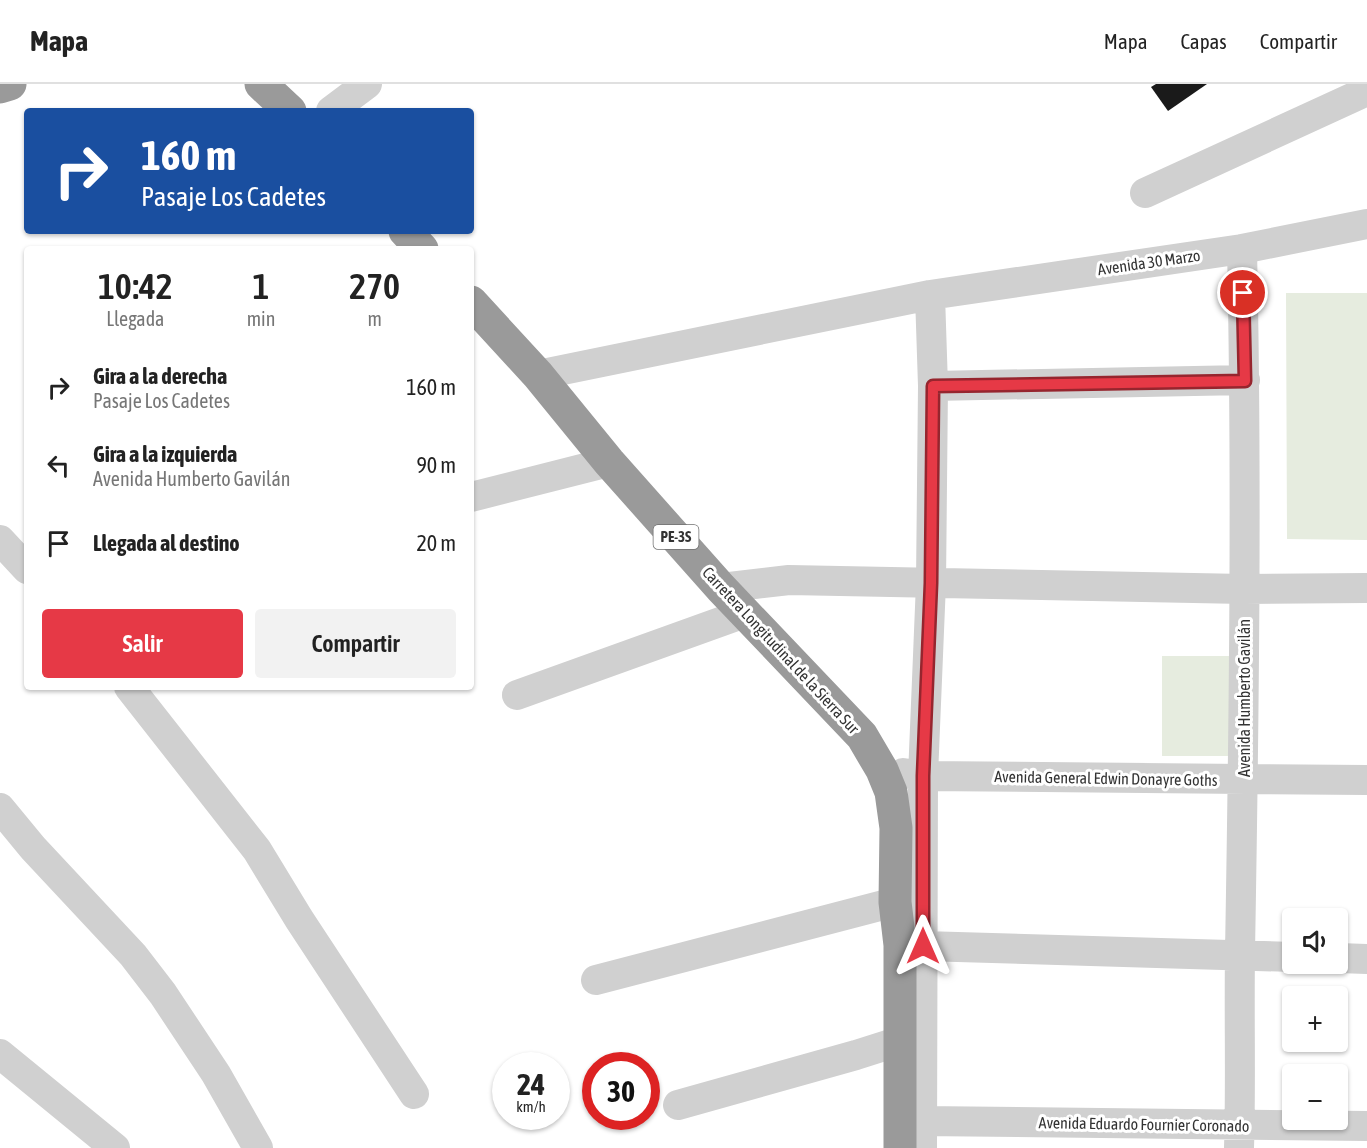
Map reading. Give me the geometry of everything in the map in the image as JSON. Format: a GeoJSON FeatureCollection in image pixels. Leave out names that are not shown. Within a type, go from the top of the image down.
{"type":"FeatureCollection","features":[{"type":"Feature","properties":{"kind":"highway"},"geometry":{"type":"LineString","coordinates":[[0,87],[10,84]]}},
{"type":"Feature","properties":{"kind":"highway"},"geometry":{"type":"LineString","coordinates":[[261,84],[287,108]]}},
{"type":"Feature","properties":{"kind":"highway"},"geometry":{"type":"LineString","coordinates":[[408,234],[419,246]]}},
{"type":"Feature","properties":{"kind":"highway","name":"Carretera Longitudinal de la Sierra Sur"},"geometry":{"type":"LineString","coordinates":[[474,305],[538,375],[609,462],[721,588],[862,736],[882,770],[891,792],[896,828],[895,902],[900,945],[900,1148]]}},
{"type":"Feature","properties":{"kind":"street"},"geometry":{"type":"LineString","coordinates":[[335,108],[367,84]]}},
{"type":"Feature","properties":{"kind":"street"},"geometry":{"type":"LineString","coordinates":[[1145,193],[1367,91]]}},
{"type":"Feature","properties":{"kind":"street","name":"Avenida 30 Marzo"},"geometry":{"type":"LineString","coordinates":[[538,375],[930,295],[1242,249],[1367,224]]}},
{"type":"Feature","properties":{"kind":"street","name":"Avenida Humberto Gavilán"},"geometry":{"type":"LineString","coordinates":[[1239,1136],[1244,780],[1245,381],[1242,249]]}},
{"type":"Feature","properties":{"kind":"street"},"geometry":{"type":"LineString","coordinates":[[922,1134],[923,776],[931,583],[933,386],[930,295]]}},
{"type":"Feature","properties":{"kind":"street"},"geometry":{"type":"LineString","coordinates":[[933,386],[1245,381]]}},
{"type":"Feature","properties":{"kind":"street"},"geometry":{"type":"LineString","coordinates":[[474,496],[609,462]]}},
{"type":"Feature","properties":{"kind":"street"},"geometry":{"type":"LineString","coordinates":[[0,540],[24,566]]}},
{"type":"Feature","properties":{"kind":"street"},"geometry":{"type":"LineString","coordinates":[[721,588],[789,580],[1244,590],[1367,588]]}},
{"type":"Feature","properties":{"kind":"street"},"geometry":{"type":"LineString","coordinates":[[517,695],[745,614]]}},
{"type":"Feature","properties":{"kind":"street"},"geometry":{"type":"LineString","coordinates":[[131,690],[257,850],[299,919],[414,1094]]}},
{"type":"Feature","properties":{"kind":"street","name":"Avenida General Edwin Donayre Goths"},"geometry":{"type":"LineString","coordinates":[[882,770],[923,776],[1367,780]]}},
{"type":"Feature","properties":{"kind":"street"},"geometry":{"type":"LineString","coordinates":[[0,808],[33,848],[133,955],[163,994],[216,1074],[258,1148]]}},
{"type":"Feature","properties":{"kind":"street"},"geometry":{"type":"LineString","coordinates":[[596,980],[895,902]]}},
{"type":"Feature","properties":{"kind":"street"},"geometry":{"type":"LineString","coordinates":[[923,946],[1282,957]]}},
{"type":"Feature","properties":{"kind":"street"},"geometry":{"type":"LineString","coordinates":[[1348,958],[1367,959]]}},
{"type":"Feature","properties":{"kind":"street"},"geometry":{"type":"LineString","coordinates":[[678,1105],[900,1041]]}},
{"type":"Feature","properties":{"kind":"street"},"geometry":{"type":"LineString","coordinates":[[0,1054],[115,1148]]}},
{"type":"Feature","properties":{"kind":"street","name":"Avenida Eduardo Fournier Coronado"},"geometry":{"type":"LineString","coordinates":[[922,1134],[1239,1136],[1367,1126]]}},
{"type":"Feature","properties":{"kind":"shaded area"},"geometry":{"type":"Polygon","coordinates":[[[1286,293],[1367,293],[1367,540],[1287,539],[1286,293]]]}},
{"type":"Feature","properties":{"kind":"shaded area"},"geometry":{"type":"Polygon","coordinates":[[[1162,656],[1233,656],[1233,756],[1162,756],[1162,656]]]}},
{"type":"Feature","properties":{"kind":"building"},"geometry":{"type":"Polygon","coordinates":[[[1156,84],[1207,84],[1168,111],[1151,87],[1156,84]]]}},
{"type":"Feature","properties":{"kind":"route"},"geometry":{"type":"LineString","coordinates":[[923,946],[923,776],[931,583],[933,386],[1245,381],[1243,293]]}}]}
